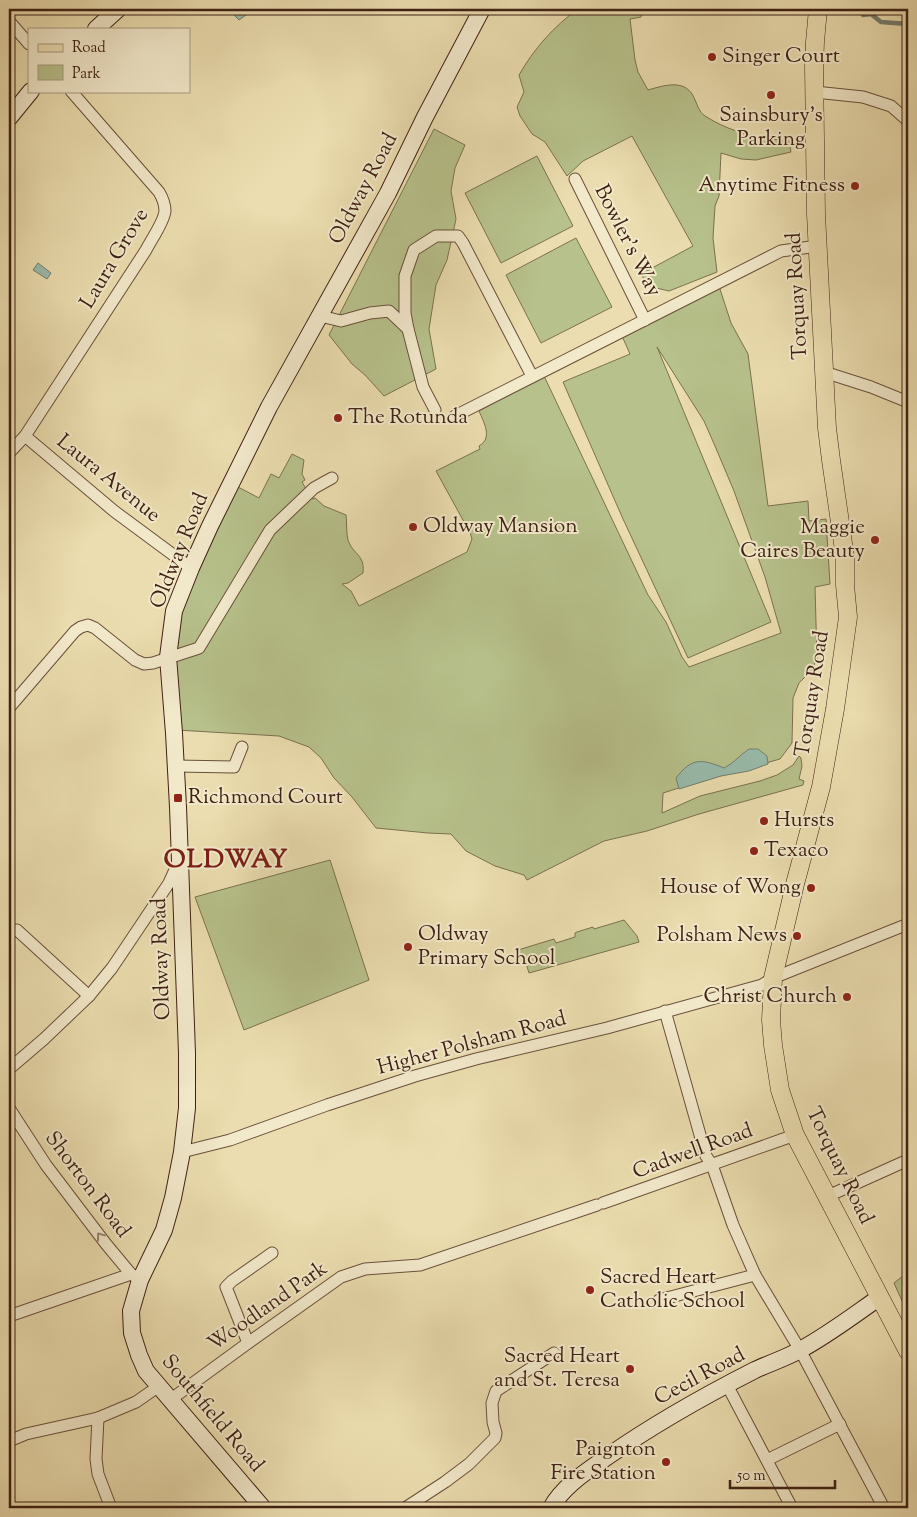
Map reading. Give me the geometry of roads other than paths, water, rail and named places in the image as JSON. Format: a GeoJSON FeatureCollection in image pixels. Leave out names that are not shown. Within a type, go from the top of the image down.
{"type":"FeatureCollection","features":[{"type":"Feature","properties":{"kind":"main road","name":"Torquay Road"},"geometry":{"type":"LineString","coordinates":[[818,9],[814,42],[816,214],[830,460],[845,557],[848,617],[821,787],[795,884],[773,978],[771,1020],[780,1090],[795,1135],[833,1194],[880,1297],[908,1351]]}},
{"type":"Feature","properties":{"kind":"street"},"geometry":{"type":"LineString","coordinates":[[97,28],[118,9]]}},
{"type":"Feature","properties":{"kind":"street","name":"Oldway Road"},"geometry":{"type":"LineString","coordinates":[[164,1230],[173,1198],[182,1152],[187,1108],[187,1053],[176,766],[168,657],[174,611],[210,526],[269,407],[388,193],[425,117],[482,9]]}},
{"type":"Feature","properties":{"kind":"street"},"geometry":{"type":"LineString","coordinates":[[9,21],[28,43]]}},
{"type":"Feature","properties":{"kind":"street"},"geometry":{"type":"LineString","coordinates":[[9,118],[30,92]]}},
{"type":"Feature","properties":{"kind":"street","name":"Laura Grove"},"geometry":{"type":"LineString","coordinates":[[9,454],[25,436],[146,250],[163,220],[165,210],[159,192],[72,92]]}},
{"type":"Feature","properties":{"kind":"street"},"geometry":{"type":"LineString","coordinates":[[815,92],[863,97],[891,106],[908,121]]}},
{"type":"Feature","properties":{"kind":"street","name":"Bowler's Way"},"geometry":{"type":"LineString","coordinates":[[575,179],[645,320]]}},
{"type":"Feature","properties":{"kind":"street"},"geometry":{"type":"LineString","coordinates":[[435,410],[423,387],[408,329],[405,313],[405,276],[414,250],[436,236],[458,236],[463,243],[532,376]]}},
{"type":"Feature","properties":{"kind":"street"},"geometry":{"type":"LineString","coordinates":[[454,416],[781,251],[818,246]]}},
{"type":"Feature","properties":{"kind":"street"},"geometry":{"type":"LineString","coordinates":[[320,316],[341,321],[370,313],[389,312],[408,329]]}},
{"type":"Feature","properties":{"kind":"street"},"geometry":{"type":"LineString","coordinates":[[824,372],[871,387],[908,402]]}},
{"type":"Feature","properties":{"kind":"street","name":"Laura Avenue"},"geometry":{"type":"LineString","coordinates":[[25,436],[114,510],[191,568]]}},
{"type":"Feature","properties":{"kind":"street"},"geometry":{"type":"LineString","coordinates":[[9,708],[68,638],[81,627],[88,625],[95,628],[135,660],[144,664],[153,663],[199,648],[270,530],[314,488],[332,478]]}},
{"type":"Feature","properties":{"kind":"street"},"geometry":{"type":"LineString","coordinates":[[176,766],[234,767],[242,747]]}},
{"type":"Feature","properties":{"kind":"street"},"geometry":{"type":"LineString","coordinates":[[9,1069],[44,1040],[89,996],[112,968],[169,883],[179,861]]}},
{"type":"Feature","properties":{"kind":"street","name":"Higher Polsham Road"},"geometry":{"type":"LineString","coordinates":[[182,1152],[230,1140],[346,1098],[415,1076],[762,985],[773,978],[908,924]]}},
{"type":"Feature","properties":{"kind":"street"},"geometry":{"type":"LineString","coordinates":[[17,930],[89,996]]}},
{"type":"Feature","properties":{"kind":"street"},"geometry":{"type":"LineString","coordinates":[[665,1011],[706,1156],[712,1165],[733,1225],[755,1274],[800,1350],[884,1508]]}},
{"type":"Feature","properties":{"kind":"street","name":"Shorton Road"},"geometry":{"type":"LineString","coordinates":[[9,1108],[46,1166],[136,1277]]}},
{"type":"Feature","properties":{"kind":"street","name":"Cadwell Road"},"geometry":{"type":"LineString","coordinates":[[600,1204],[795,1135]]}},
{"type":"Feature","properties":{"kind":"street"},"geometry":{"type":"LineString","coordinates":[[833,1194],[908,1160]]}},
{"type":"Feature","properties":{"kind":"street","name":"Woodland Park"},"geometry":{"type":"LineString","coordinates":[[170,1400],[331,1283],[352,1272],[365,1269],[420,1265],[600,1204]]}},
{"type":"Feature","properties":{"kind":"street","name":"Southfield Road"},"geometry":{"type":"LineString","coordinates":[[164,1230],[136,1277],[132,1311],[132,1333],[139,1355],[146,1371],[263,1508]]}},
{"type":"Feature","properties":{"kind":"street"},"geometry":{"type":"LineString","coordinates":[[248,1343],[226,1287],[272,1253]]}},
{"type":"Feature","properties":{"kind":"street"},"geometry":{"type":"LineString","coordinates":[[659,1300],[755,1274]]}},
{"type":"Feature","properties":{"kind":"street"},"geometry":{"type":"LineString","coordinates":[[9,1316],[136,1277]]}},
{"type":"Feature","properties":{"kind":"street","name":"Cecil Road"},"geometry":{"type":"LineString","coordinates":[[551,1508],[562,1493],[573,1483],[602,1460],[646,1431],[727,1385],[800,1350],[880,1297]]}},
{"type":"Feature","properties":{"kind":"street"},"geometry":{"type":"LineString","coordinates":[[405,1508],[469,1464],[495,1438],[492,1404],[496,1391],[554,1353]]}},
{"type":"Feature","properties":{"kind":"street"},"geometry":{"type":"LineString","coordinates":[[727,1385],[792,1508]]}},
{"type":"Feature","properties":{"kind":"street"},"geometry":{"type":"LineString","coordinates":[[9,1441],[26,1434],[98,1418],[136,1402],[159,1386]]}},
{"type":"Feature","properties":{"kind":"street"},"geometry":{"type":"LineString","coordinates":[[98,1418],[96,1459],[98,1474],[110,1508]]}},
{"type":"Feature","properties":{"kind":"street"},"geometry":{"type":"LineString","coordinates":[[767,1460],[840,1424]]}},
{"type":"Feature","properties":{"kind":"waterway"},"geometry":{"type":"LineString","coordinates":[[863,15],[871,14],[881,22],[908,24]]}},
{"type":"Feature","properties":{"kind":"place","name":"Singer Court"},"geometry":{"type":"Point","coordinates":[712,57]}},
{"type":"Feature","properties":{"kind":"place","name":"Sainsbury's Parking"},"geometry":{"type":"Point","coordinates":[771,95]}},
{"type":"Feature","properties":{"kind":"place","name":"Anytime Fitness"},"geometry":{"type":"Point","coordinates":[855,186]}},
{"type":"Feature","properties":{"kind":"place","name":"The Rotunda"},"geometry":{"type":"Point","coordinates":[338,418]}},
{"type":"Feature","properties":{"kind":"place","name":"Oldway Mansion"},"geometry":{"type":"Point","coordinates":[413,527]}},
{"type":"Feature","properties":{"kind":"place","name":"Maggie Caires Beauty"},"geometry":{"type":"Point","coordinates":[875,540]}},
{"type":"Feature","properties":{"kind":"place","name":"Richmond Court"},"geometry":{"type":"Point","coordinates":[178,798]}},
{"type":"Feature","properties":{"kind":"place","name":"Hursts"},"geometry":{"type":"Point","coordinates":[764,821]}},
{"type":"Feature","properties":{"kind":"place","name":"Texaco"},"geometry":{"type":"Point","coordinates":[754,851]}},
{"type":"Feature","properties":{"kind":"place","name":"House of Wong"},"geometry":{"type":"Point","coordinates":[811,888]}},
{"type":"Feature","properties":{"kind":"place","name":"Polsham News"},"geometry":{"type":"Point","coordinates":[797,936]}},
{"type":"Feature","properties":{"kind":"place","name":"Oldway Primary School"},"geometry":{"type":"Point","coordinates":[408,947]}},
{"type":"Feature","properties":{"kind":"place","name":"Christ Church"},"geometry":{"type":"Point","coordinates":[847,997]}},
{"type":"Feature","properties":{"kind":"place","name":"Sacred Heart Catholic School"},"geometry":{"type":"Point","coordinates":[590,1290]}},
{"type":"Feature","properties":{"kind":"place","name":"Sacred Heart and St. Teresa"},"geometry":{"type":"Point","coordinates":[630,1369]}},
{"type":"Feature","properties":{"kind":"place","name":"Paignton Fire Station"},"geometry":{"type":"Point","coordinates":[666,1462]}},
{"type":"Feature","properties":{"kind":"district","name":"OLDWAY"},"geometry":{"type":"Point","coordinates":[226,860]}}]}
